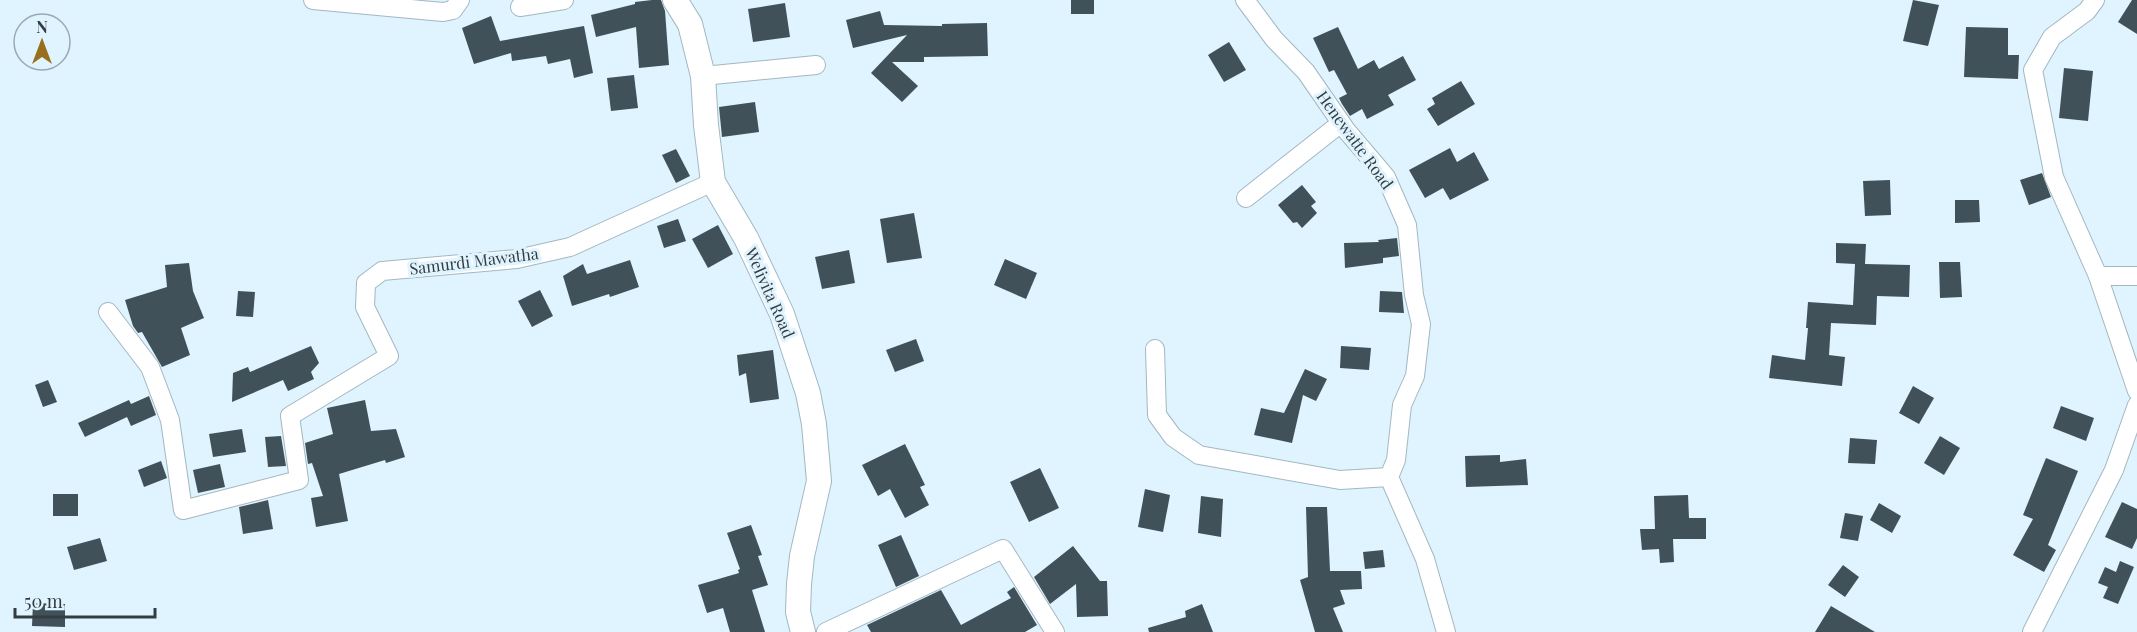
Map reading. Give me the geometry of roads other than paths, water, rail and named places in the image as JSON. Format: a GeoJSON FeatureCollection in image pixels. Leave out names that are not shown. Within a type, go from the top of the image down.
{"type":"FeatureCollection","features":[{"type":"Feature","properties":{"kind":"street"},"geometry":{"type":"LineString","coordinates":[[313,0],[443,12],[453,10],[460,0]]}},
{"type":"Feature","properties":{"kind":"street"},"geometry":{"type":"LineString","coordinates":[[520,6],[564,0]]}},
{"type":"Feature","properties":{"kind":"street","name":"Welivita Road"},"geometry":{"type":"LineString","coordinates":[[675,0],[690,24],[703,76],[713,182],[746,238],[782,314],[808,393],[814,424],[819,481],[802,556],[799,584],[798,612],[803,632]]}},
{"type":"Feature","properties":{"kind":"street","name":"Henewatte Road"},"geometry":{"type":"LineString","coordinates":[[1245,0],[1274,39],[1306,72],[1341,123],[1386,177],[1407,225],[1414,295],[1421,324],[1415,376],[1402,405],[1398,425],[1396,460],[1389,477]]}},
{"type":"Feature","properties":{"kind":"street"},"geometry":{"type":"LineString","coordinates":[[2095,0],[2087,10],[2052,37],[2032,70],[2054,177],[2098,276],[2137,391]]}},
{"type":"Feature","properties":{"kind":"street"},"geometry":{"type":"LineString","coordinates":[[703,76],[816,65]]}},
{"type":"Feature","properties":{"kind":"street"},"geometry":{"type":"LineString","coordinates":[[1246,198],[1341,123]]}},
{"type":"Feature","properties":{"kind":"street","name":"Samurdi Mawatha"},"geometry":{"type":"LineString","coordinates":[[108,312],[150,367],[170,420],[183,510],[299,480],[290,416],[389,356],[365,306],[366,283],[382,271],[517,258],[570,247],[713,182]]}},
{"type":"Feature","properties":{"kind":"street"},"geometry":{"type":"LineString","coordinates":[[2098,276],[2137,276]]}},
{"type":"Feature","properties":{"kind":"street"},"geometry":{"type":"LineString","coordinates":[[1155,349],[1157,415],[1173,436],[1199,455],[1340,480],[1389,477],[1425,560],[1446,632]]}},
{"type":"Feature","properties":{"kind":"street"},"geometry":{"type":"LineString","coordinates":[[2032,632],[2114,470],[2137,405]]}},
{"type":"Feature","properties":{"kind":"street"},"geometry":{"type":"LineString","coordinates":[[826,632],[1003,549],[1055,632]]}}]}
